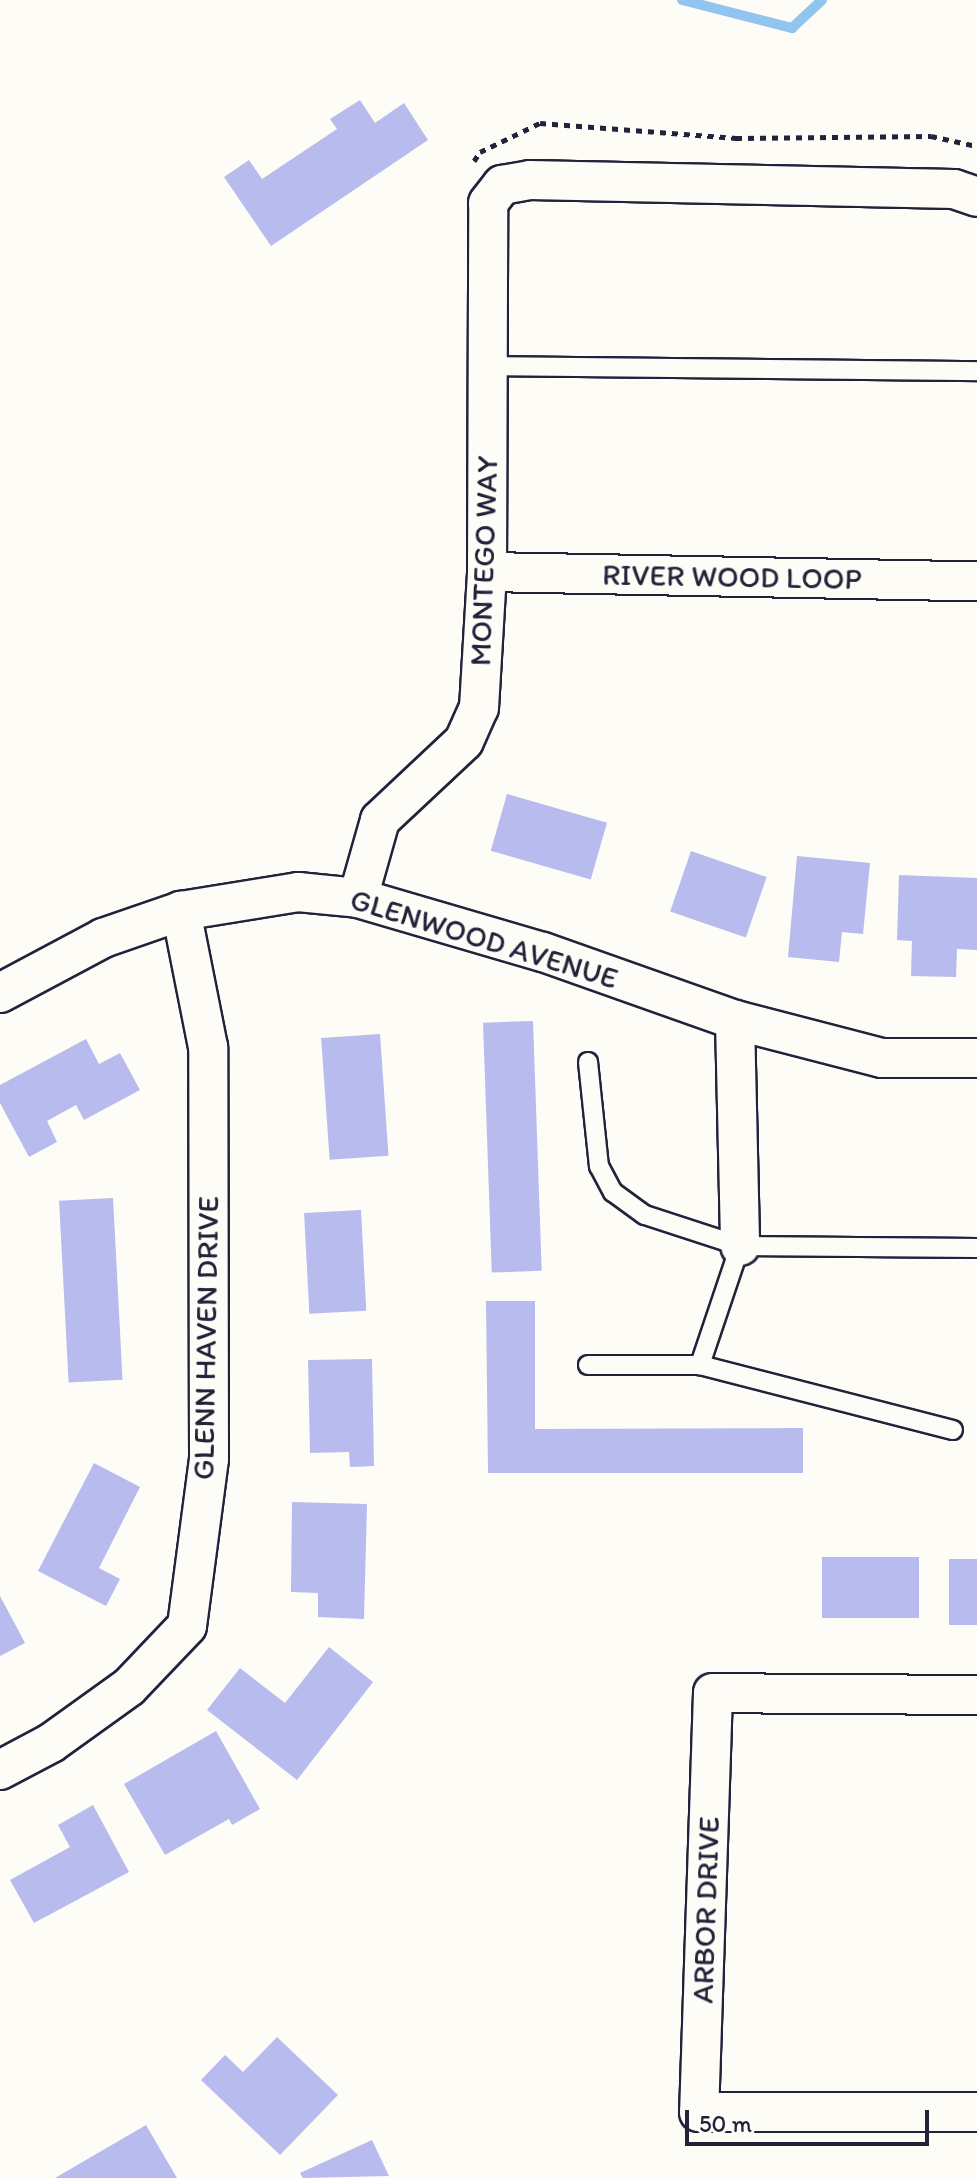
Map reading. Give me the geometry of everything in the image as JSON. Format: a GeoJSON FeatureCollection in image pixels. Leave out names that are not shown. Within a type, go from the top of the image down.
{"type":"FeatureCollection","features":[{"type":"Feature","properties":{"kind":"street"},"geometry":{"type":"LineString","coordinates":[[502,185],[530,180],[954,189],[977,197]]}},
{"type":"Feature","properties":{"kind":"street","name":"MONTEGO WAY"},"geometry":{"type":"LineString","coordinates":[[358,898],[380,820],[464,741],[479,708],[487,572],[488,203],[502,185]]}},
{"type":"Feature","properties":{"kind":"street","name":"RIVER WOOD LOOP"},"geometry":{"type":"LineString","coordinates":[[487,572],[977,581]]}},
{"type":"Feature","properties":{"kind":"street","name":"GLENWOOD AVENUE"},"geometry":{"type":"LineString","coordinates":[[0,993],[103,938],[181,911],[298,892],[358,898],[543,952],[735,1020],[882,1058],[977,1058]]}},
{"type":"Feature","properties":{"kind":"street","name":"GLENN HAVEN DRIVE"},"geometry":{"type":"LineString","coordinates":[[0,1770],[51,1743],[129,1687],[187,1626],[209,1459],[208,1063],[181,911]]}},
{"type":"Feature","properties":{"kind":"street"},"geometry":{"type":"LineString","coordinates":[[735,1020],[740,1246]]}},
{"type":"Feature","properties":{"kind":"street","name":"ARBOR DRIVE"},"geometry":{"type":"LineString","coordinates":[[977,1695],[713,1693],[699,2112],[977,2112]]}},
{"type":"Feature","properties":{"kind":"lane"},"geometry":{"type":"LineString","coordinates":[[489,366],[977,371]]}},
{"type":"Feature","properties":{"kind":"lane"},"geometry":{"type":"LineString","coordinates":[[588,1062],[599,1166],[613,1192],[645,1215],[740,1246],[977,1248]]}},
{"type":"Feature","properties":{"kind":"lane"},"geometry":{"type":"LineString","coordinates":[[700,1365],[740,1246]]}},
{"type":"Feature","properties":{"kind":"lane"},"geometry":{"type":"LineString","coordinates":[[588,1365],[700,1365],[953,1430]]}},
{"type":"Feature","properties":{"kind":"path"},"geometry":{"type":"LineString","coordinates":[[502,185],[469,168],[480,152],[540,123],[736,138],[931,136],[977,146]]}},
{"type":"Feature","properties":{"kind":"building"},"geometry":{"type":"Polygon","coordinates":[[[360,100],[375,123],[404,103],[428,140],[271,246],[224,177],[249,160],[262,179],[337,129],[330,119],[360,100]]]}},
{"type":"Feature","properties":{"kind":"building"},"geometry":{"type":"Polygon","coordinates":[[[507,794],[607,823],[591,879],[491,851],[507,794]]]}},
{"type":"Feature","properties":{"kind":"building"},"geometry":{"type":"Polygon","coordinates":[[[691,851],[767,877],[746,938],[670,912],[691,851]]]}},
{"type":"Feature","properties":{"kind":"building"},"geometry":{"type":"Polygon","coordinates":[[[797,856],[870,863],[863,934],[842,932],[839,962],[788,957],[797,856]]]}},
{"type":"Feature","properties":{"kind":"building"},"geometry":{"type":"Polygon","coordinates":[[[899,875],[977,878],[977,950],[957,949],[956,977],[911,976],[912,941],[897,940],[899,875]]]}},
{"type":"Feature","properties":{"kind":"building"},"geometry":{"type":"Polygon","coordinates":[[[533,1021],[542,1271],[492,1273],[483,1023],[533,1021]]]}},
{"type":"Feature","properties":{"kind":"building"},"geometry":{"type":"Polygon","coordinates":[[[380,1034],[389,1156],[330,1160],[321,1038],[380,1034]]]}},
{"type":"Feature","properties":{"kind":"building"},"geometry":{"type":"Polygon","coordinates":[[[86,1039],[99,1064],[120,1053],[140,1090],[84,1120],[76,1105],[47,1121],[57,1142],[29,1157],[0,1103],[0,1085],[86,1039]]]}},
{"type":"Feature","properties":{"kind":"building"},"geometry":{"type":"Polygon","coordinates":[[[113,1198],[123,1380],[69,1383],[59,1201],[113,1198]]]}},
{"type":"Feature","properties":{"kind":"building"},"geometry":{"type":"Polygon","coordinates":[[[361,1210],[366,1311],[309,1314],[304,1213],[361,1210]]]}},
{"type":"Feature","properties":{"kind":"building"},"geometry":{"type":"Polygon","coordinates":[[[486,1301],[535,1301],[535,1429],[803,1428],[803,1473],[488,1473],[486,1301]]]}},
{"type":"Feature","properties":{"kind":"building"},"geometry":{"type":"Polygon","coordinates":[[[372,1359],[374,1466],[350,1467],[349,1452],[310,1453],[308,1360],[372,1359]]]}},
{"type":"Feature","properties":{"kind":"building"},"geometry":{"type":"Polygon","coordinates":[[[94,1463],[140,1487],[99,1568],[120,1579],[106,1606],[38,1571],[94,1463]]]}},
{"type":"Feature","properties":{"kind":"building"},"geometry":{"type":"Polygon","coordinates":[[[292,1502],[367,1504],[364,1619],[318,1617],[318,1593],[291,1592],[292,1502]]]}},
{"type":"Feature","properties":{"kind":"building"},"geometry":{"type":"Polygon","coordinates":[[[822,1557],[919,1557],[919,1618],[822,1618],[822,1557]]]}},
{"type":"Feature","properties":{"kind":"building"},"geometry":{"type":"Polygon","coordinates":[[[949,1559],[977,1559],[977,1625],[949,1625],[949,1559]]]}},
{"type":"Feature","properties":{"kind":"building"},"geometry":{"type":"Polygon","coordinates":[[[0,1596],[25,1643],[0,1656],[0,1596]]]}},
{"type":"Feature","properties":{"kind":"building"},"geometry":{"type":"Polygon","coordinates":[[[329,1647],[373,1682],[297,1780],[207,1710],[240,1668],[285,1703],[329,1647]]]}},
{"type":"Feature","properties":{"kind":"building"},"geometry":{"type":"Polygon","coordinates":[[[216,1731],[260,1809],[232,1825],[229,1819],[165,1855],[124,1784],[216,1731]]]}},
{"type":"Feature","properties":{"kind":"building"},"geometry":{"type":"Polygon","coordinates":[[[93,1805],[129,1872],[34,1923],[10,1880],[70,1847],[58,1825],[93,1805]]]}},
{"type":"Feature","properties":{"kind":"building"},"geometry":{"type":"Polygon","coordinates":[[[277,2037],[338,2095],[280,2155],[201,2080],[225,2055],[243,2072],[277,2037]]]}},
{"type":"Feature","properties":{"kind":"building"},"geometry":{"type":"Polygon","coordinates":[[[146,2125],[177,2178],[55,2178],[146,2125]]]}},
{"type":"Feature","properties":{"kind":"building"},"geometry":{"type":"Polygon","coordinates":[[[372,2140],[389,2176],[303,2178],[300,2173],[372,2140]]]}},
{"type":"Feature","properties":{"kind":"waterway"},"geometry":{"type":"LineString","coordinates":[[682,0],[792,28],[822,0]]}}]}
